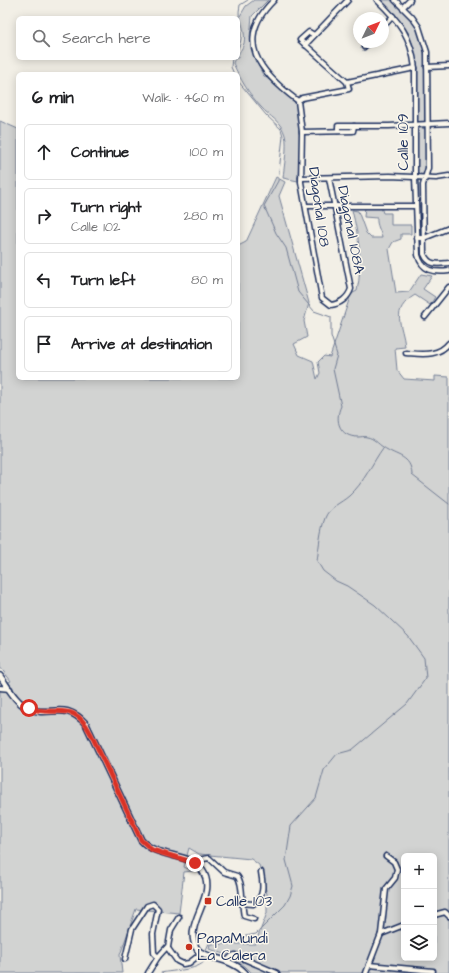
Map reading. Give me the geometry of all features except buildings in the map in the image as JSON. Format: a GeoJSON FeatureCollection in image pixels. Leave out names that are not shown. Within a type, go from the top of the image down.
{"type":"FeatureCollection","features":[{"type":"Feature","properties":{"kind":"main road"},"geometry":{"type":"LineString","coordinates":[[0,676],[21,704],[38,711],[65,710],[78,716],[89,729],[137,834],[147,847],[155,851],[192,861],[203,870],[206,878],[207,892],[196,924],[194,935],[196,946],[202,953],[235,964],[245,973]]}},
{"type":"Feature","properties":{"kind":"street"},"geometry":{"type":"LineString","coordinates":[[274,0],[256,21],[252,39],[253,49],[256,57],[268,73],[298,101],[302,98],[349,89],[347,82],[300,40],[309,32],[314,35]]}},
{"type":"Feature","properties":{"kind":"street"},"geometry":{"type":"LineString","coordinates":[[305,45],[348,0]]}},
{"type":"Feature","properties":{"kind":"street","name":"Calle 109"},"geometry":{"type":"LineString","coordinates":[[377,0],[405,31],[410,42],[415,68],[414,125],[418,255],[420,262],[424,267],[437,273],[449,271]]}},
{"type":"Feature","properties":{"kind":"street","name":"Calle 109"},"geometry":{"type":"LineString","coordinates":[[395,0],[412,17],[424,38],[427,52],[428,171],[423,185],[424,254],[429,262],[434,264],[449,263]]}},
{"type":"Feature","properties":{"kind":"street"},"geometry":{"type":"LineString","coordinates":[[403,7],[410,0]]}},
{"type":"Feature","properties":{"kind":"street"},"geometry":{"type":"LineString","coordinates":[[389,20],[393,16]]}},
{"type":"Feature","properties":{"kind":"street"},"geometry":{"type":"LineString","coordinates":[[427,67],[449,66]]}},
{"type":"Feature","properties":{"kind":"street"},"geometry":{"type":"LineString","coordinates":[[347,82],[415,68]]}},
{"type":"Feature","properties":{"kind":"street","name":"Diagonal 108"},"geometry":{"type":"LineString","coordinates":[[298,101],[302,132],[301,178],[322,298],[331,305],[338,304]]}},
{"type":"Feature","properties":{"kind":"street"},"geometry":{"type":"LineString","coordinates":[[302,132],[338,131],[338,126],[449,123]]}},
{"type":"Feature","properties":{"kind":"street"},"geometry":{"type":"LineString","coordinates":[[301,178],[426,178],[449,176]]}},
{"type":"Feature","properties":{"kind":"street","name":"Diagonal 108A"},"geometry":{"type":"LineString","coordinates":[[329,178],[351,289],[348,296],[338,304]]}},
{"type":"Feature","properties":{"kind":"street"},"geometry":{"type":"LineString","coordinates":[[306,206],[416,206]]}},
{"type":"Feature","properties":{"kind":"street"},"geometry":{"type":"LineString","coordinates":[[417,238],[424,238],[449,228]]}},
{"type":"Feature","properties":{"kind":"street"},"geometry":{"type":"LineString","coordinates":[[425,318],[449,287]]}},
{"type":"Feature","properties":{"kind":"street"},"geometry":{"type":"LineString","coordinates":[[406,353],[430,354],[440,351],[448,345]]}},
{"type":"Feature","properties":{"kind":"street"},"geometry":{"type":"LineString","coordinates":[[0,688],[10,689]]}},
{"type":"Feature","properties":{"kind":"street"},"geometry":{"type":"LineString","coordinates":[[366,973],[381,934],[386,889],[395,878],[397,869],[394,862],[386,856]]}},
{"type":"Feature","properties":{"kind":"street"},"geometry":{"type":"LineString","coordinates":[[192,861],[209,858],[224,872],[237,876],[241,881],[241,903],[244,916],[254,919]]}},
{"type":"Feature","properties":{"kind":"street"},"geometry":{"type":"LineString","coordinates":[[241,903],[253,904],[259,900],[263,888],[261,872]]}},
{"type":"Feature","properties":{"kind":"street"},"geometry":{"type":"LineString","coordinates":[[125,959],[132,929],[148,906],[153,904],[158,909],[153,934],[154,953],[158,957]]}},
{"type":"Feature","properties":{"kind":"street"},"geometry":{"type":"LineString","coordinates":[[437,914],[445,912],[449,916]]}},
{"type":"Feature","properties":{"kind":"street"},"geometry":{"type":"LineString","coordinates":[[148,973],[158,957],[168,947],[171,930],[179,917]]}},
{"type":"Feature","properties":{"kind":"street"},"geometry":{"type":"LineString","coordinates":[[381,934],[401,926]]}},
{"type":"Feature","properties":{"kind":"street"},"geometry":{"type":"LineString","coordinates":[[168,947],[177,961],[182,964],[189,963],[202,953]]}},
{"type":"Feature","properties":{"kind":"street"},"geometry":{"type":"LineString","coordinates":[[227,961],[232,956],[236,955],[277,973]]}},
{"type":"Feature","properties":{"kind":"street"},"geometry":{"type":"LineString","coordinates":[[369,965],[433,971]]}},
{"type":"Feature","properties":{"kind":"shaded area"},"geometry":{"type":"Polygon","coordinates":[[[254,0],[268,0],[252,16],[250,37],[255,58],[263,75],[297,103],[300,134],[298,181],[283,178],[286,156],[286,139],[283,130],[281,126],[253,97],[242,81],[240,72],[238,72],[233,63],[234,60],[240,60],[240,51],[244,43],[244,31],[240,16],[246,6],[254,0]]]}},
{"type":"Feature","properties":{"kind":"shaded area"},"geometry":{"type":"Polygon","coordinates":[[[381,0],[391,0],[397,5],[413,21],[420,34],[423,45],[426,71],[425,121],[422,123],[416,121],[415,51],[408,32],[381,0]]]}},
{"type":"Feature","properties":{"kind":"shaded area"},"geometry":{"type":"Polygon","coordinates":[[[0,121],[16,128],[16,380],[240,380],[240,245],[246,242],[276,177],[285,182],[279,196],[309,303],[304,321],[307,337],[294,344],[299,355],[313,361],[317,379],[320,373],[318,362],[324,356],[330,357],[351,294],[357,291],[360,260],[357,231],[352,210],[358,211],[366,233],[371,238],[382,238],[377,223],[377,218],[364,217],[365,206],[381,207],[383,213],[391,213],[391,225],[411,225],[411,234],[401,234],[401,239],[393,242],[389,249],[396,293],[409,292],[421,274],[432,276],[423,289],[435,297],[430,305],[415,295],[402,307],[400,312],[400,325],[405,347],[395,348],[397,370],[404,379],[435,381],[435,376],[449,377],[449,973],[252,973],[232,958],[209,949],[210,944],[255,944],[267,913],[267,894],[259,865],[251,859],[199,854],[189,848],[184,867],[193,871],[184,872],[179,913],[136,909],[120,955],[122,973],[0,973],[0,686],[11,681],[0,667],[0,121]]]}},
{"type":"Feature","properties":{"kind":"shaded area"},"geometry":{"type":"Polygon","coordinates":[[[417,129],[426,129],[426,172],[422,175],[417,172],[417,129]]]}},
{"type":"Feature","properties":{"kind":"waterway"},"geometry":{"type":"LineString","coordinates":[[239,16],[240,5],[248,0]]}},
{"type":"Feature","properties":{"kind":"waterway"},"geometry":{"type":"LineString","coordinates":[[240,25],[240,44]]}},
{"type":"Feature","properties":{"kind":"waterway"},"geometry":{"type":"LineString","coordinates":[[232,60],[231,67],[233,72]]}},
{"type":"Feature","properties":{"kind":"waterway"},"geometry":{"type":"LineString","coordinates":[[240,83],[266,115],[281,129],[283,136],[278,181],[264,206],[276,233],[286,248],[298,292],[314,311],[331,317],[331,336],[337,355],[333,369],[341,406],[338,417],[340,427],[347,434],[374,440],[381,446],[402,457],[409,464],[412,475],[449,504]]}},
{"type":"Feature","properties":{"kind":"waterway"},"geometry":{"type":"LineString","coordinates":[[206,950],[209,943],[218,939],[231,939],[256,934],[285,905],[293,886],[286,860],[291,826],[316,798],[324,770],[337,754],[352,750],[407,704],[426,678],[424,658],[408,636],[375,605],[347,586],[336,581],[323,571],[317,561],[322,528],[327,514],[332,508],[346,499],[354,491],[383,448]]}},
{"type":"Feature","properties":{"kind":"waterway"},"geometry":{"type":"LineString","coordinates":[[161,973],[193,968],[204,962],[206,958]]}},
{"type":"Feature","properties":{"kind":"place","name":"Calle 103"},"geometry":{"type":"Point","coordinates":[208,901]}},
{"type":"Feature","properties":{"kind":"place","name":"PapaMundi La Calera"},"geometry":{"type":"Point","coordinates":[189,947]}},
{"type":"Feature","properties":{"kind":"route"},"geometry":{"type":"LineString","coordinates":[[29,708],[38,711],[65,710],[78,716],[86,724],[141,840],[152,850],[195,863]]}}]}
